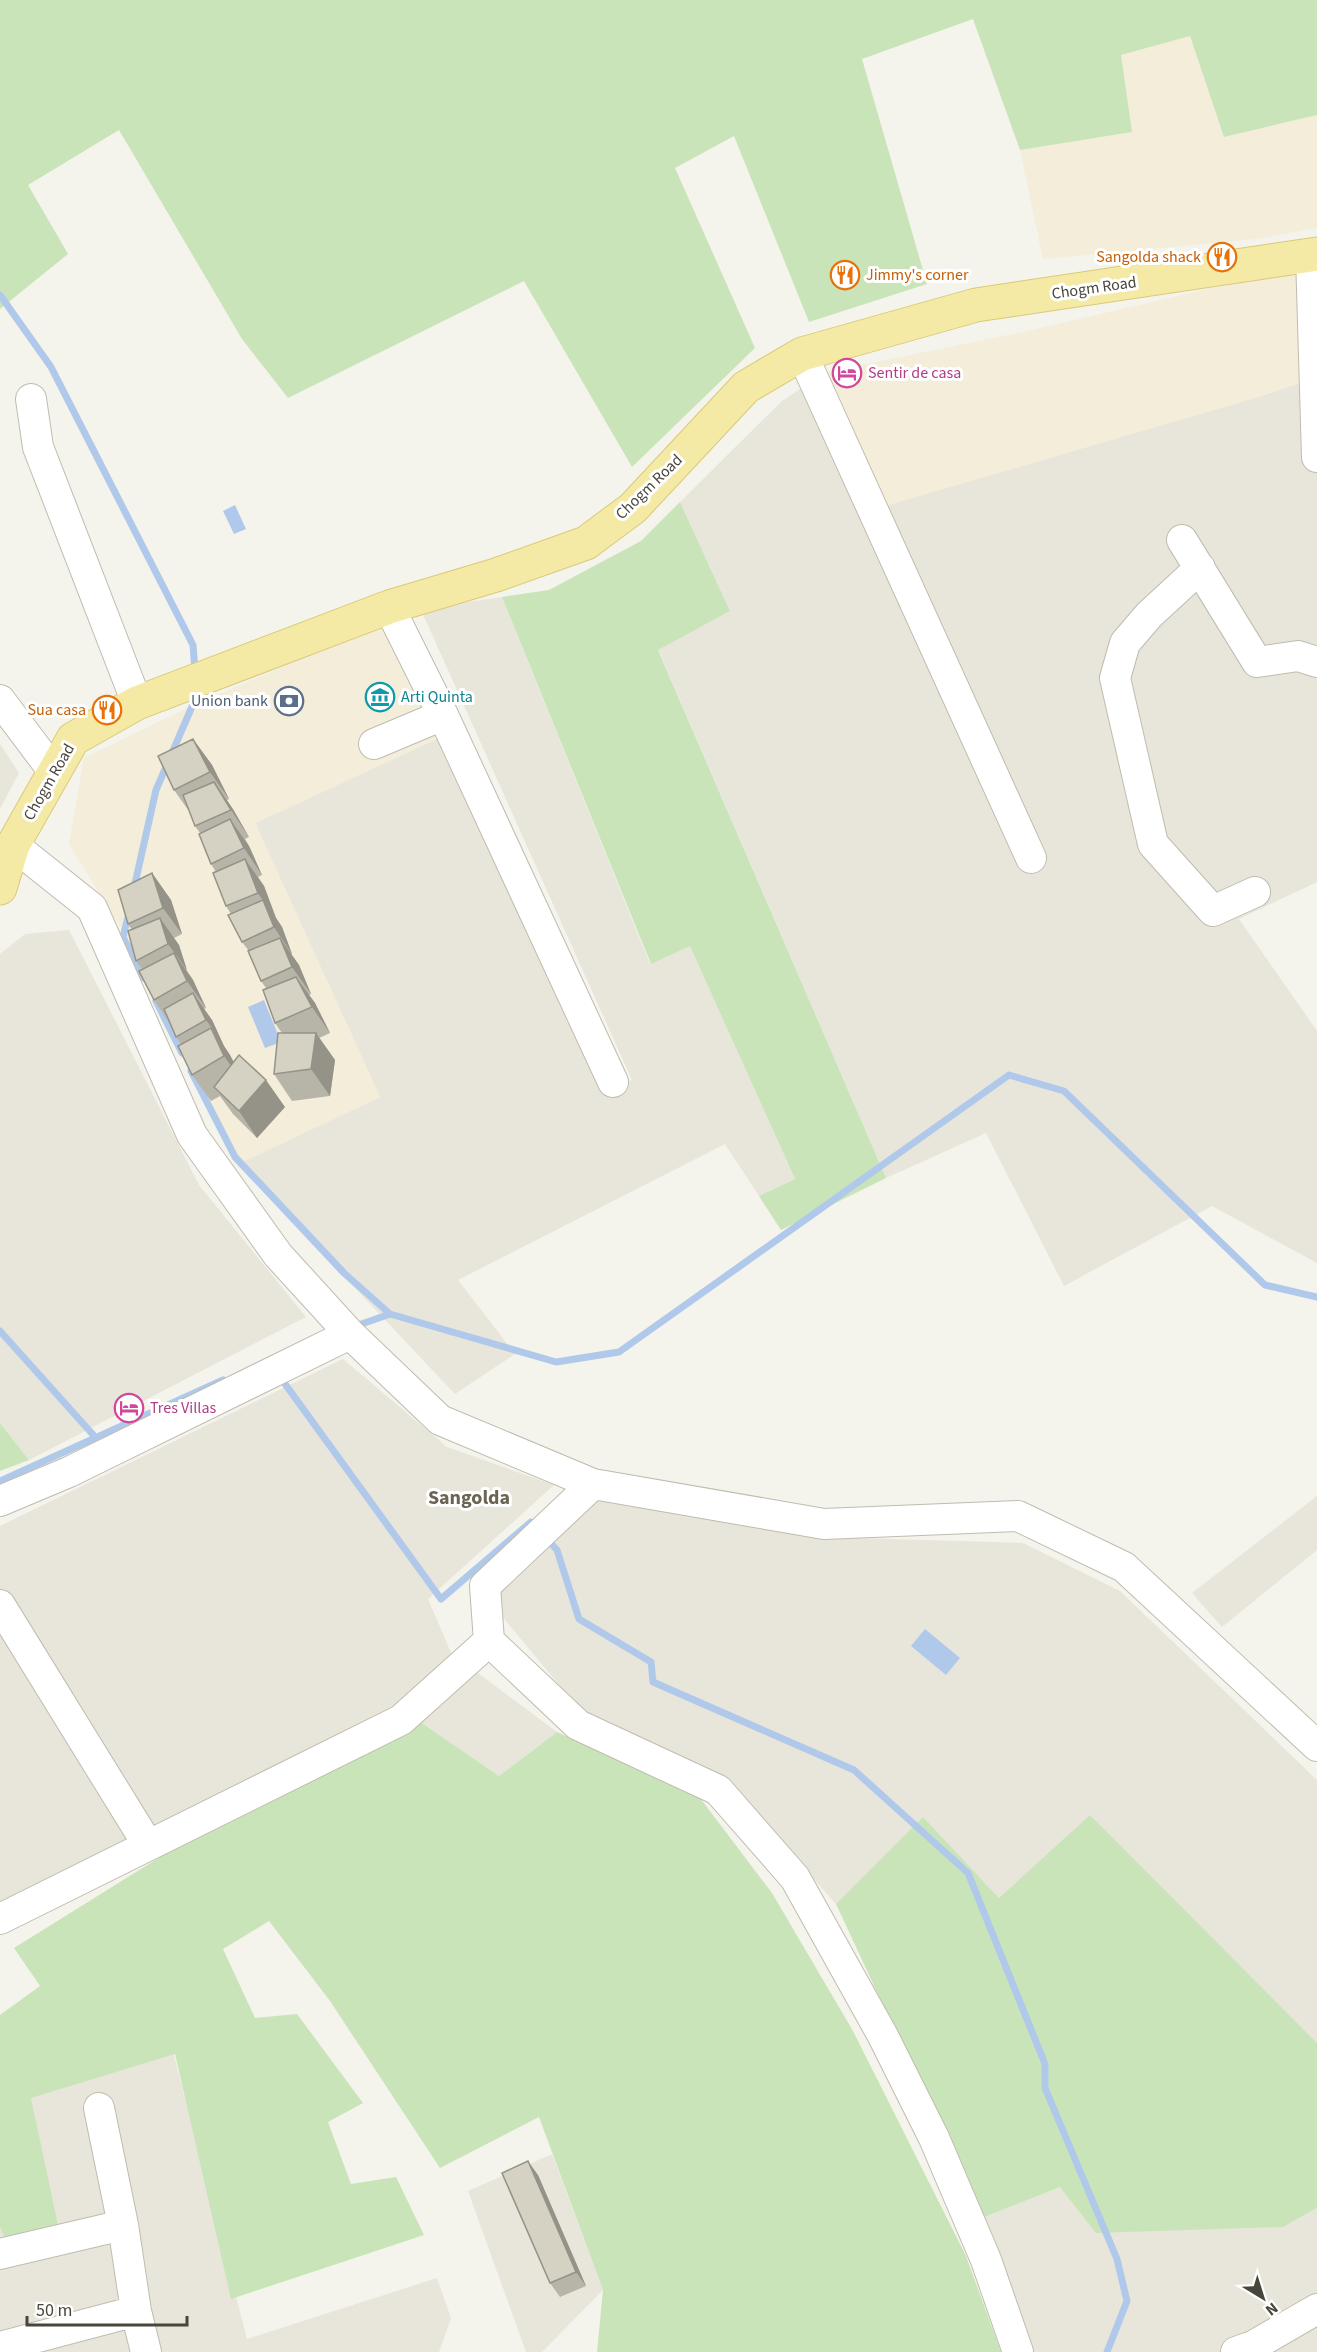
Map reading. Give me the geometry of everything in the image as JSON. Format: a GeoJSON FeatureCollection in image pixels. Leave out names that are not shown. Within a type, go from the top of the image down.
{"type":"FeatureCollection","features":[{"type":"Feature","properties":{"kind":"main road","name":"Chogm Road"},"geometry":{"type":"LineString","coordinates":[[0,888],[13,845],[74,739],[137,703],[389,607],[496,575],[586,543],[633,508],[746,387],[802,354],[976,305],[1314,255]]}},
{"type":"Feature","properties":{"kind":"street"},"geometry":{"type":"LineString","coordinates":[[1314,255],[1317,457]]}},
{"type":"Feature","properties":{"kind":"street"},"geometry":{"type":"LineString","coordinates":[[802,354],[1031,858]]}},
{"type":"Feature","properties":{"kind":"street"},"geometry":{"type":"LineString","coordinates":[[31,399],[38,447],[137,703]]}},
{"type":"Feature","properties":{"kind":"street"},"geometry":{"type":"LineString","coordinates":[[1182,540],[1257,662],[1298,656],[1317,662]]}},
{"type":"Feature","properties":{"kind":"street"},"geometry":{"type":"LineString","coordinates":[[1200,568],[1149,615],[1125,643],[1115,678],[1153,844],[1213,911],[1256,892]]}},
{"type":"Feature","properties":{"kind":"street"},"geometry":{"type":"LineString","coordinates":[[389,607],[443,715],[613,1082]]}},
{"type":"Feature","properties":{"kind":"street"},"geometry":{"type":"LineString","coordinates":[[3,709],[54,772]]}},
{"type":"Feature","properties":{"kind":"street"},"geometry":{"type":"LineString","coordinates":[[374,744],[443,715]]}},
{"type":"Feature","properties":{"kind":"street"},"geometry":{"type":"LineString","coordinates":[[13,845],[92,908],[192,1135],[279,1255],[350,1334],[440,1420],[593,1484],[825,1524],[1018,1516],[1124,1567],[1317,1746]]}},
{"type":"Feature","properties":{"kind":"street"},"geometry":{"type":"LineString","coordinates":[[0,1501],[69,1472],[350,1334]]}},
{"type":"Feature","properties":{"kind":"street"},"geometry":{"type":"LineString","coordinates":[[593,1484],[484,1586],[489,1641],[578,1725],[718,1790],[795,1878],[883,2036],[934,2138],[986,2260],[1018,2352]]}},
{"type":"Feature","properties":{"kind":"street"},"geometry":{"type":"LineString","coordinates":[[0,1605],[148,1845]]}},
{"type":"Feature","properties":{"kind":"street"},"geometry":{"type":"LineString","coordinates":[[0,1919],[401,1719],[489,1641]]}},
{"type":"Feature","properties":{"kind":"street"},"geometry":{"type":"LineString","coordinates":[[99,2108],[123,2225],[136,2311],[146,2352]]}},
{"type":"Feature","properties":{"kind":"street"},"geometry":{"type":"LineString","coordinates":[[0,2254],[123,2225]]}},
{"type":"Feature","properties":{"kind":"street"},"geometry":{"type":"LineString","coordinates":[[1236,2352],[1253,2346],[1317,2309]]}},
{"type":"Feature","properties":{"kind":"street"},"geometry":{"type":"LineString","coordinates":[[0,2347],[136,2311]]}},
{"type":"Feature","properties":{"kind":"shaded area"},"geometry":{"type":"Polygon","coordinates":[[[1190,36],[1224,137],[1317,115],[1317,228],[1256,239],[1043,259],[1020,150],[1131,132],[1121,55],[1190,36]]]}},
{"type":"Feature","properties":{"kind":"shaded area"},"geometry":{"type":"Polygon","coordinates":[[[1317,270],[1317,377],[1252,399],[882,507],[823,373],[1023,332],[1212,288],[1317,270]]]}},
{"type":"Feature","properties":{"kind":"shaded area"},"geometry":{"type":"Polygon","coordinates":[[[823,373],[1252,399],[1317,377],[1317,882],[1239,919],[1317,1031],[1317,1263],[1212,1206],[1064,1286],[986,1133],[886,1178],[658,649],[730,611],[680,502],[781,402],[823,373]]]}},
{"type":"Feature","properties":{"kind":"shaded area"},"geometry":{"type":"Polygon","coordinates":[[[502,597],[650,964],[690,945],[795,1179],[759,1196],[725,1144],[458,1280],[515,1354],[455,1394],[238,1164],[380,1097],[255,823],[439,738],[603,1095],[632,1080],[422,612],[447,605],[502,597]]]}},
{"type":"Feature","properties":{"kind":"shaded area"},"geometry":{"type":"Polygon","coordinates":[[[388,622],[439,738],[255,823],[380,1097],[238,1164],[129,941],[69,844],[84,758],[200,702],[388,622]]]}},
{"type":"Feature","properties":{"kind":"shaded area"},"geometry":{"type":"Polygon","coordinates":[[[0,744],[19,773],[0,809],[0,744]]]}},
{"type":"Feature","properties":{"kind":"shaded area"},"geometry":{"type":"Polygon","coordinates":[[[69,930],[199,1185],[306,1317],[29,1460],[0,1423],[0,954],[25,934],[69,930]]]}},
{"type":"Feature","properties":{"kind":"shaded area"},"geometry":{"type":"Polygon","coordinates":[[[343,1359],[447,1447],[554,1485],[428,1599],[452,1655],[399,1706],[0,1908],[0,1526],[343,1359]]]}},
{"type":"Feature","properties":{"kind":"shaded area"},"geometry":{"type":"Polygon","coordinates":[[[595,1495],[651,1510],[854,1538],[1023,1543],[1120,1591],[1317,1780],[1317,2043],[999,1898],[923,1818],[836,1904],[732,1786],[580,1710],[496,1609],[491,1592],[595,1495]]]}},
{"type":"Feature","properties":{"kind":"shaded area"},"geometry":{"type":"Polygon","coordinates":[[[1317,1496],[1317,1550],[1222,1627],[1192,1593],[1317,1496]]]}},
{"type":"Feature","properties":{"kind":"shaded area"},"geometry":{"type":"Polygon","coordinates":[[[474,1670],[557,1732],[499,1776],[419,1721],[474,1670]]]}},
{"type":"Feature","properties":{"kind":"shaded area"},"geometry":{"type":"Polygon","coordinates":[[[164,2017],[247,2339],[437,2278],[451,2318],[439,2352],[0,2352],[0,2171],[15,2069],[164,2017]]]}},
{"type":"Feature","properties":{"kind":"shaded area"},"geometry":{"type":"Polygon","coordinates":[[[552,2154],[603,2290],[542,2352],[526,2352],[468,2191],[552,2154]]]}},
{"type":"Feature","properties":{"kind":"shaded area"},"geometry":{"type":"Polygon","coordinates":[[[1060,2187],[1283,2227],[1317,2208],[1317,2352],[1032,2352],[982,2218],[1060,2187]]]}},
{"type":"Feature","properties":{"kind":"green space"},"geometry":{"type":"Polygon","coordinates":[[[0,0],[1317,0],[1317,115],[1224,137],[1190,36],[1121,55],[1132,132],[1020,150],[973,19],[862,59],[927,284],[809,322],[734,136],[675,168],[755,348],[632,467],[524,281],[288,398],[242,339],[119,130],[28,185],[68,254],[0,309],[0,0]]]}},
{"type":"Feature","properties":{"kind":"green space"},"geometry":{"type":"Polygon","coordinates":[[[680,502],[730,611],[658,650],[886,1178],[781,1230],[759,1196],[795,1179],[690,946],[651,964],[502,597],[549,590],[641,541],[680,502]]]}},
{"type":"Feature","properties":{"kind":"green space"},"geometry":{"type":"Polygon","coordinates":[[[0,1423],[29,1460],[0,1471],[0,1423]]]}},
{"type":"Feature","properties":{"kind":"green space"},"geometry":{"type":"Polygon","coordinates":[[[419,1721],[499,1776],[557,1732],[697,1794],[772,1893],[853,2031],[966,2256],[1001,2352],[597,2352],[603,2290],[539,2117],[440,2168],[330,2001],[269,1921],[223,1949],[255,2018],[297,2014],[363,2103],[328,2122],[351,2184],[396,2177],[424,2235],[231,2299],[175,2054],[31,2098],[58,2225],[5,2239],[0,2227],[0,2015],[40,1986],[14,1948],[173,1849],[419,1721]]]}},
{"type":"Feature","properties":{"kind":"green space"},"geometry":{"type":"Polygon","coordinates":[[[1090,1815],[1317,2043],[1317,2208],[1283,2227],[1096,2233],[1060,2187],[982,2218],[836,1904],[923,1817],[999,1898],[1090,1815]]]}},
{"type":"Feature","properties":{"kind":"water"},"geometry":{"type":"Polygon","coordinates":[[[235,505],[246,529],[234,534],[223,511],[235,505]]]}},
{"type":"Feature","properties":{"kind":"water"},"geometry":{"type":"Polygon","coordinates":[[[264,1000],[281,1042],[265,1048],[248,1007],[264,1000]]]}},
{"type":"Feature","properties":{"kind":"water"},"geometry":{"type":"Polygon","coordinates":[[[925,1629],[960,1658],[946,1675],[911,1646],[925,1629]]]}},
{"type":"Feature","properties":{"kind":"building"},"geometry":{"type":"Polygon","coordinates":[[[193,739],[210,772],[174,790],[158,756],[193,739]]]}},
{"type":"Feature","properties":{"kind":"building"},"geometry":{"type":"Polygon","coordinates":[[[214,782],[231,810],[195,826],[183,795],[214,782]]]}},
{"type":"Feature","properties":{"kind":"building"},"geometry":{"type":"Polygon","coordinates":[[[230,819],[244,848],[211,864],[199,834],[230,819]]]}},
{"type":"Feature","properties":{"kind":"building"},"geometry":{"type":"Polygon","coordinates":[[[245,859],[258,893],[226,906],[213,873],[245,859]]]}},
{"type":"Feature","properties":{"kind":"building"},"geometry":{"type":"Polygon","coordinates":[[[152,873],[163,908],[128,924],[118,890],[152,873]]]}},
{"type":"Feature","properties":{"kind":"building"},"geometry":{"type":"Polygon","coordinates":[[[263,900],[274,927],[242,942],[228,915],[263,900]]]}},
{"type":"Feature","properties":{"kind":"building"},"geometry":{"type":"Polygon","coordinates":[[[160,918],[168,944],[136,961],[128,931],[160,918]]]}},
{"type":"Feature","properties":{"kind":"building"},"geometry":{"type":"Polygon","coordinates":[[[280,938],[292,967],[261,981],[248,951],[280,938]]]}},
{"type":"Feature","properties":{"kind":"building"},"geometry":{"type":"Polygon","coordinates":[[[174,953],[187,981],[154,1000],[139,971],[174,953]]]}},
{"type":"Feature","properties":{"kind":"building"},"geometry":{"type":"Polygon","coordinates":[[[296,977],[312,1007],[275,1023],[263,990],[296,977]]]}},
{"type":"Feature","properties":{"kind":"building"},"geometry":{"type":"Polygon","coordinates":[[[193,993],[206,1020],[176,1037],[164,1009],[193,993]]]}},
{"type":"Feature","properties":{"kind":"building"},"geometry":{"type":"Polygon","coordinates":[[[211,1028],[224,1056],[192,1075],[178,1046],[211,1028]]]}},
{"type":"Feature","properties":{"kind":"building"},"geometry":{"type":"Polygon","coordinates":[[[278,1033],[316,1033],[311,1069],[274,1074],[278,1033]]]}},
{"type":"Feature","properties":{"kind":"building"},"geometry":{"type":"Polygon","coordinates":[[[239,1055],[266,1080],[239,1111],[214,1087],[239,1055]]]}},
{"type":"Feature","properties":{"kind":"building"},"geometry":{"type":"Polygon","coordinates":[[[528,2161],[576,2272],[550,2283],[502,2173],[528,2161]]]}},
{"type":"Feature","properties":{"kind":"waterway"},"geometry":{"type":"LineString","coordinates":[[0,295],[51,367],[193,645],[195,671]]}},
{"type":"Feature","properties":{"kind":"waterway"},"geometry":{"type":"LineString","coordinates":[[134,888],[156,790],[197,691]]}},
{"type":"Feature","properties":{"kind":"waterway"},"geometry":{"type":"LineString","coordinates":[[129,913],[123,937],[144,978]]}},
{"type":"Feature","properties":{"kind":"waterway"},"geometry":{"type":"LineString","coordinates":[[156,1001],[182,1053]]}},
{"type":"Feature","properties":{"kind":"waterway"},"geometry":{"type":"LineString","coordinates":[[191,1071],[235,1157],[344,1273],[390,1314],[556,1362],[619,1352],[1009,1075],[1064,1091],[1265,1285],[1317,1297]]}},
{"type":"Feature","properties":{"kind":"waterway"},"geometry":{"type":"LineString","coordinates":[[353,1327],[390,1314]]}},
{"type":"Feature","properties":{"kind":"waterway"},"geometry":{"type":"LineString","coordinates":[[0,1331],[96,1438]]}},
{"type":"Feature","properties":{"kind":"waterway"},"geometry":{"type":"LineString","coordinates":[[280,1377],[441,1599],[531,1522],[536,1526]]}},
{"type":"Feature","properties":{"kind":"waterway"},"geometry":{"type":"LineString","coordinates":[[0,1481],[223,1380]]}},
{"type":"Feature","properties":{"kind":"waterway"},"geometry":{"type":"LineString","coordinates":[[545,1537],[557,1550],[579,1619],[651,1662],[653,1682],[854,1770],[968,1873],[1045,2064],[1045,2088],[1117,2259],[1127,2301],[1107,2352]]}},
{"type":"Feature","properties":{"kind":"place","name":"Sangolda shack"},"geometry":{"type":"Point","coordinates":[1222,257]}},
{"type":"Feature","properties":{"kind":"place","name":"Jimmy's corner"},"geometry":{"type":"Point","coordinates":[845,275]}},
{"type":"Feature","properties":{"kind":"place","name":"Sentir de casa"},"geometry":{"type":"Point","coordinates":[847,373]}},
{"type":"Feature","properties":{"kind":"place","name":"Arti Quinta"},"geometry":{"type":"Point","coordinates":[380,697]}},
{"type":"Feature","properties":{"kind":"place","name":"Union bank"},"geometry":{"type":"Point","coordinates":[289,701]}},
{"type":"Feature","properties":{"kind":"place","name":"Sua casa"},"geometry":{"type":"Point","coordinates":[107,710]}},
{"type":"Feature","properties":{"kind":"place","name":"Tres Villas"},"geometry":{"type":"Point","coordinates":[129,1408]}},
{"type":"Feature","properties":{"kind":"district","name":"Sangolda"},"geometry":{"type":"Point","coordinates":[469,1498]}}]}
